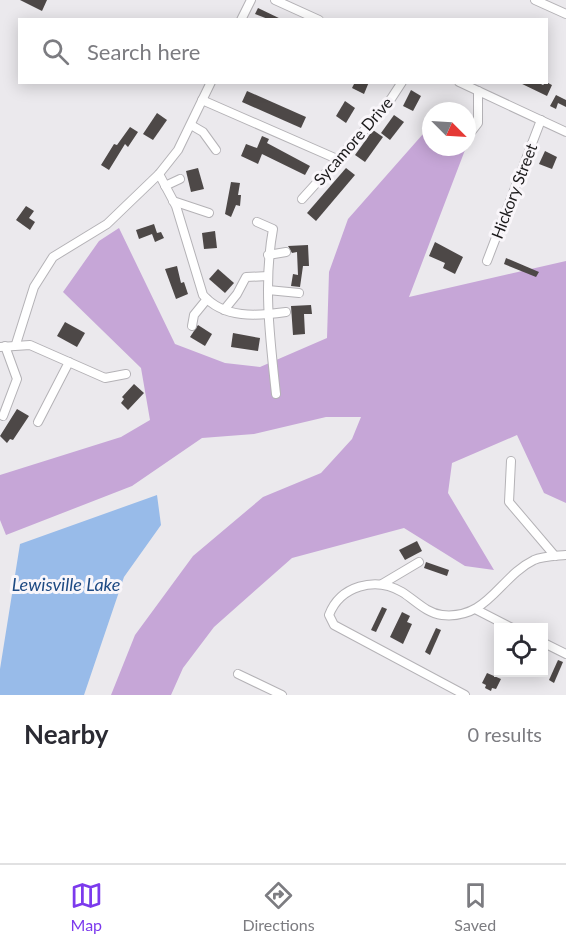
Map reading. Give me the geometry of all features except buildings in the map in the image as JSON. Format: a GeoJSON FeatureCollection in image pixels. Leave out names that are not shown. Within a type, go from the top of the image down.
{"type":"FeatureCollection","features":[{"type":"Feature","properties":{"kind":"street"},"geometry":{"type":"LineString","coordinates":[[242,18],[251,0]]}},
{"type":"Feature","properties":{"kind":"street"},"geometry":{"type":"LineString","coordinates":[[276,0],[315,18]]}},
{"type":"Feature","properties":{"kind":"street"},"geometry":{"type":"LineString","coordinates":[[535,0],[566,14]]}},
{"type":"Feature","properties":{"kind":"street"},"geometry":{"type":"LineString","coordinates":[[16,345],[34,287],[53,257],[107,224],[159,174],[178,150],[210,84]]}},
{"type":"Feature","properties":{"kind":"street","name":"Sycamore Drive"},"geometry":{"type":"LineString","coordinates":[[302,198],[387,105],[401,84]]}},
{"type":"Feature","properties":{"kind":"street"},"geometry":{"type":"LineString","coordinates":[[463,84],[566,132]]}},
{"type":"Feature","properties":{"kind":"street"},"geometry":{"type":"LineString","coordinates":[[476,126],[478,123],[478,91]]}},
{"type":"Feature","properties":{"kind":"street"},"geometry":{"type":"LineString","coordinates":[[202,100],[337,159]]}},
{"type":"Feature","properties":{"kind":"street","name":"Hickory Street"},"geometry":{"type":"LineString","coordinates":[[487,261],[541,120]]}},
{"type":"Feature","properties":{"kind":"street"},"geometry":{"type":"LineString","coordinates":[[191,125],[203,132],[216,150]]}},
{"type":"Feature","properties":{"kind":"street"},"geometry":{"type":"LineString","coordinates":[[159,174],[173,201],[207,299],[224,310],[255,316],[286,312]]}},
{"type":"Feature","properties":{"kind":"street"},"geometry":{"type":"LineString","coordinates":[[165,186],[180,179]]}},
{"type":"Feature","properties":{"kind":"street"},"geometry":{"type":"LineString","coordinates":[[173,201],[209,213]]}},
{"type":"Feature","properties":{"kind":"street"},"geometry":{"type":"LineString","coordinates":[[257,222],[273,229],[268,255],[268,315],[276,394]]}},
{"type":"Feature","properties":{"kind":"street"},"geometry":{"type":"LineString","coordinates":[[268,255],[286,252]]}},
{"type":"Feature","properties":{"kind":"street"},"geometry":{"type":"LineString","coordinates":[[224,310],[237,294],[246,277],[268,276]]}},
{"type":"Feature","properties":{"kind":"street"},"geometry":{"type":"LineString","coordinates":[[268,290],[299,293]]}},
{"type":"Feature","properties":{"kind":"street"},"geometry":{"type":"LineString","coordinates":[[192,326],[194,315],[207,299]]}},
{"type":"Feature","properties":{"kind":"street"},"geometry":{"type":"LineString","coordinates":[[3,416],[17,379],[3,346],[30,345],[105,378],[126,374]]}},
{"type":"Feature","properties":{"kind":"street"},"geometry":{"type":"LineString","coordinates":[[38,422],[69,362]]}},
{"type":"Feature","properties":{"kind":"street"},"geometry":{"type":"LineString","coordinates":[[511,461],[509,502],[555,556]]}},
{"type":"Feature","properties":{"kind":"street"},"geometry":{"type":"LineString","coordinates":[[477,610],[508,580],[534,560],[566,555]]}},
{"type":"Feature","properties":{"kind":"street"},"geometry":{"type":"LineString","coordinates":[[382,584],[419,561]]}},
{"type":"Feature","properties":{"kind":"street"},"geometry":{"type":"LineString","coordinates":[[465,695],[334,625],[329,615],[334,603],[343,593],[356,586],[382,584],[400,591],[431,612],[442,615],[477,610],[504,623]]}},
{"type":"Feature","properties":{"kind":"street"},"geometry":{"type":"LineString","coordinates":[[548,645],[566,654]]}},
{"type":"Feature","properties":{"kind":"street"},"geometry":{"type":"LineString","coordinates":[[238,674],[282,695]]}},
{"type":"Feature","properties":{"kind":"shaded area"},"geometry":{"type":"Polygon","coordinates":[[[422,135],[422,156],[463,156],[409,297],[566,261],[566,503],[544,493],[517,435],[452,463],[448,493],[494,570],[465,566],[404,528],[292,558],[214,627],[183,668],[171,695],[111,695],[135,635],[193,556],[263,497],[321,473],[352,439],[361,417],[326,417],[254,434],[202,438],[132,486],[6,535],[0,520],[0,475],[121,437],[150,420],[141,368],[63,292],[99,241],[119,228],[175,344],[225,363],[260,367],[327,338],[329,272],[348,219],[422,135]]]}},
{"type":"Feature","properties":{"kind":"water","name":"Lewisville Lake"},"geometry":{"type":"Polygon","coordinates":[[[157,495],[161,525],[124,577],[84,695],[0,695],[0,669],[20,544],[157,495]]]}}]}
